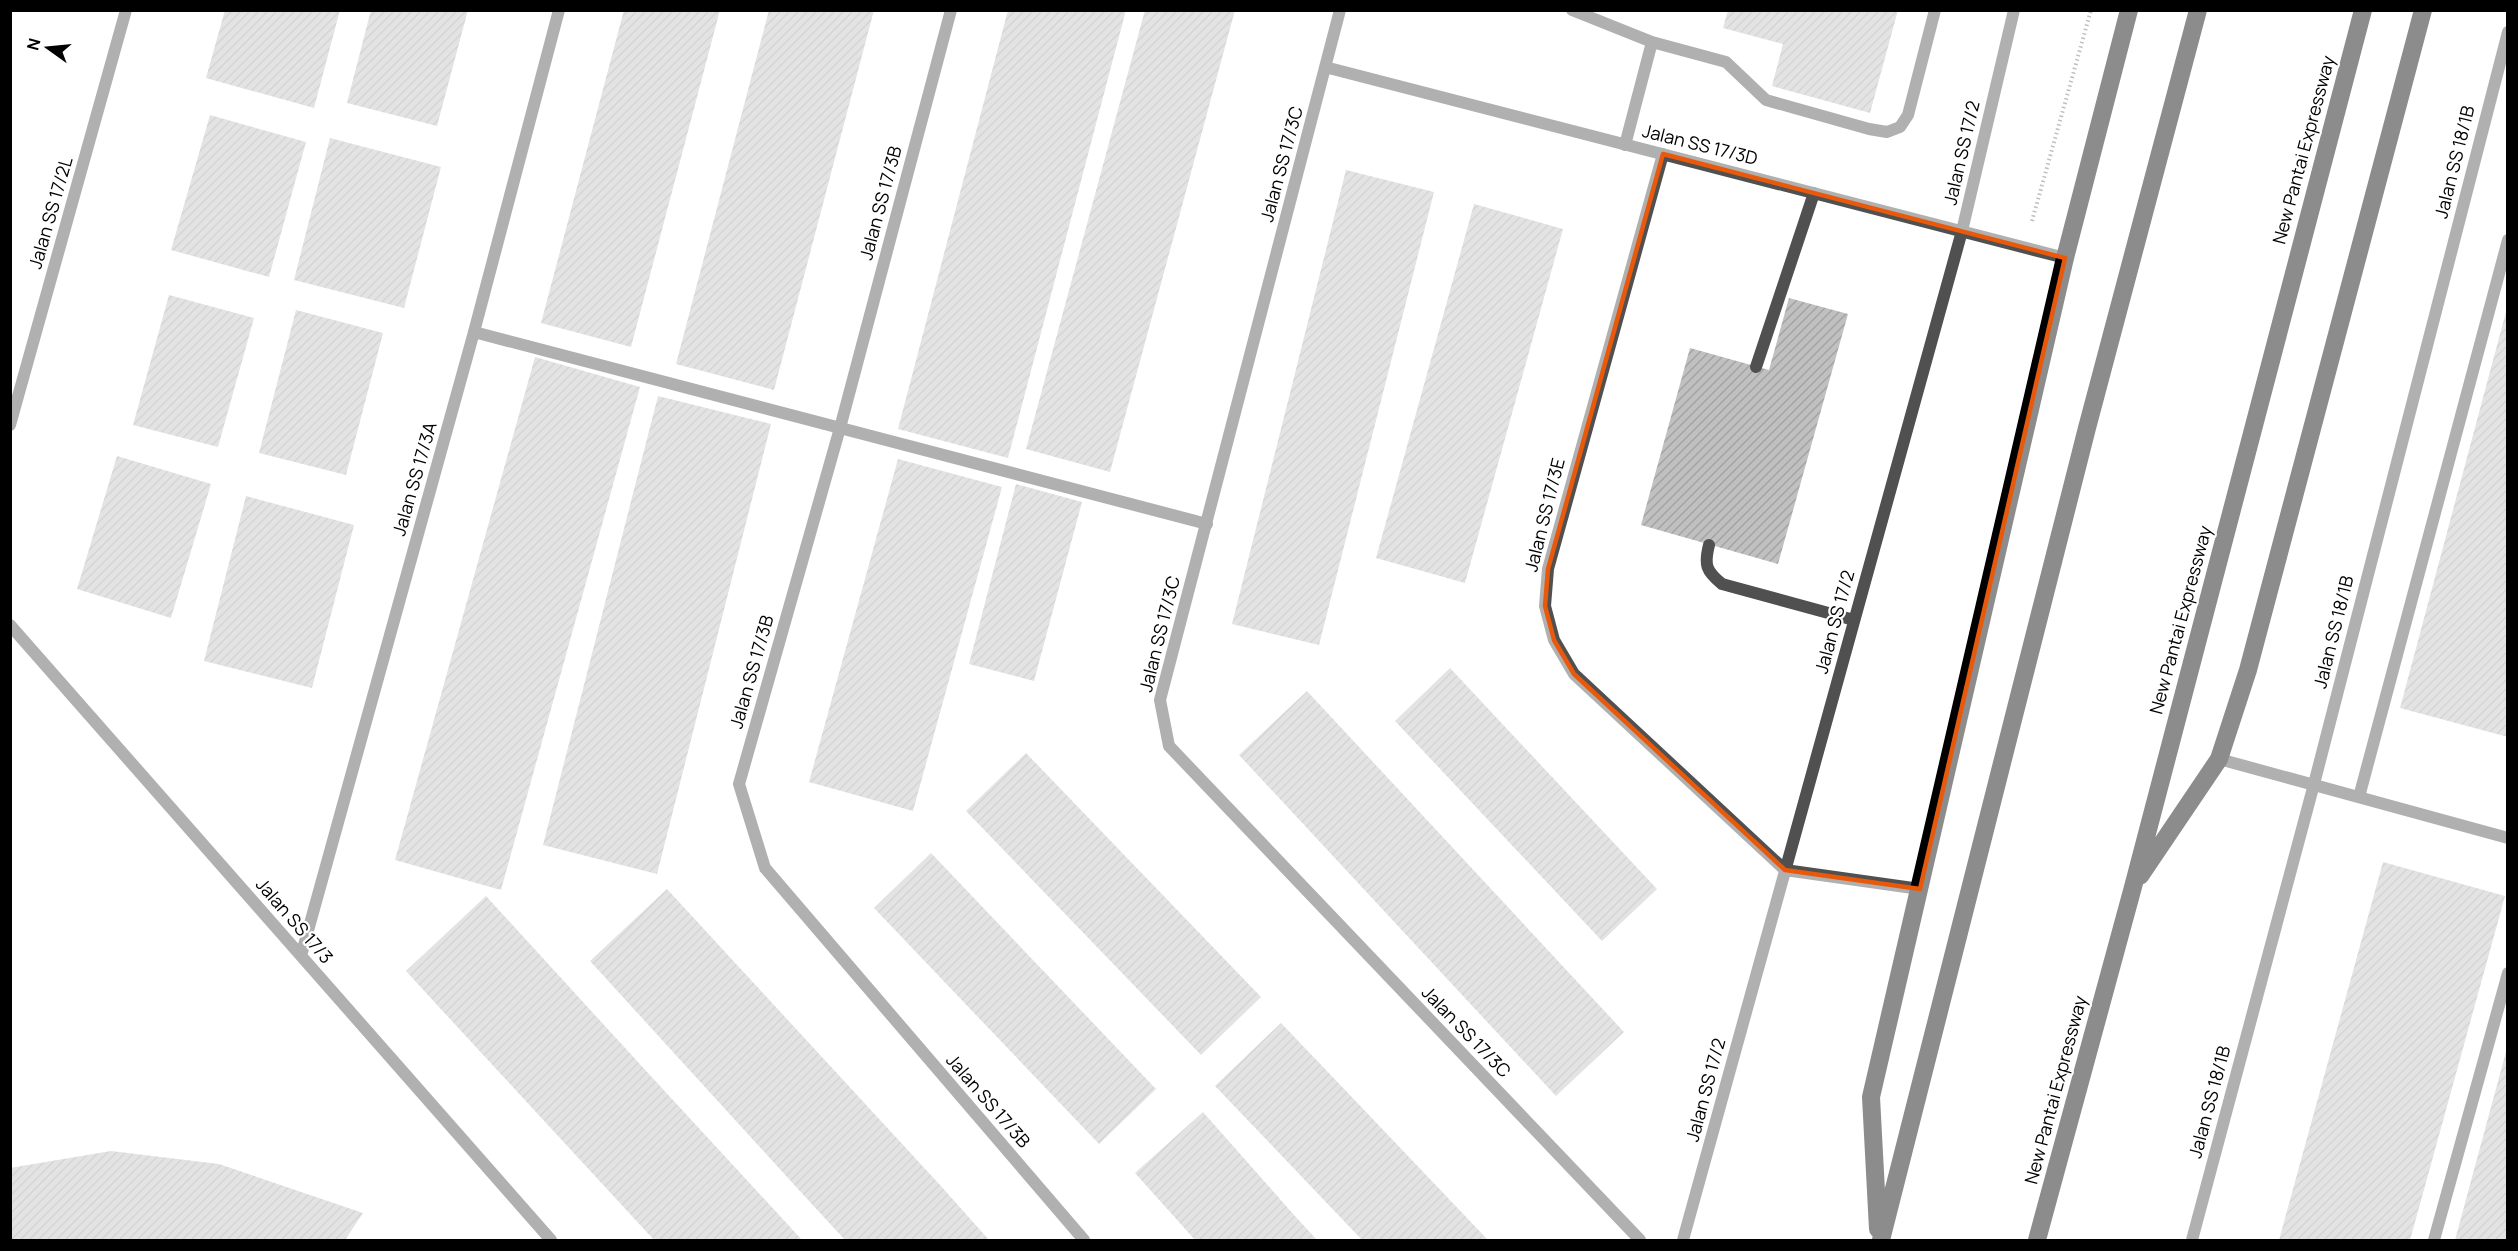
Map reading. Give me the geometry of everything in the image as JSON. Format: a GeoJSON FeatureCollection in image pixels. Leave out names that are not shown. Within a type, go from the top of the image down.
{"type":"FeatureCollection","features":[{"type":"Feature","properties":{"kind":"highway"},"geometry":{"type":"LineString","coordinates":[[1880,1240],[1872,1097],[2065,258],[2129,10]]}},
{"type":"Feature","properties":{"kind":"highway"},"geometry":{"type":"LineString","coordinates":[[1880,1240],[2087,428],[2198,10]]}},
{"type":"Feature","properties":{"kind":"highway","name":"New Pantai Expressway"},"geometry":{"type":"LineString","coordinates":[[2037,1240],[2133,887],[2363,10]]}},
{"type":"Feature","properties":{"kind":"highway"},"geometry":{"type":"LineString","coordinates":[[2133,887],[2219,759],[2248,670],[2423,10]]}},
{"type":"Feature","properties":{"kind":"street","name":"Jalan SS 17/2L"},"geometry":{"type":"LineString","coordinates":[[10,425],[126,10]]}},
{"type":"Feature","properties":{"kind":"street","name":"Jalan SS 17/3A"},"geometry":{"type":"LineString","coordinates":[[301,956],[474,332],[559,10]]}},
{"type":"Feature","properties":{"kind":"street","name":"Jalan SS 17/3B"},"geometry":{"type":"LineString","coordinates":[[951,10],[840,428],[739,784],[765,868],[1084,1240]]}},
{"type":"Feature","properties":{"kind":"street","name":"Jalan SS 17/3C"},"geometry":{"type":"LineString","coordinates":[[1340,10],[1160,700],[1169,746],[1640,1240]]}},
{"type":"Feature","properties":{"kind":"street"},"geometry":{"type":"LineString","coordinates":[[1572,10],[1652,42],[1726,62],[1766,100],[1887,132],[1900,127],[1908,115],[1935,10]]}},
{"type":"Feature","properties":{"kind":"street","name":"Jalan SS 17/2"},"geometry":{"type":"LineString","coordinates":[[1683,1240],[1962,231],[2014,10]]}},
{"type":"Feature","properties":{"kind":"street","name":"Jalan SS 18/1B"},"geometry":{"type":"LineString","coordinates":[[2192,1240],[2314,784],[2508,32]]}},
{"type":"Feature","properties":{"kind":"street"},"geometry":{"type":"LineString","coordinates":[[1625,145],[1652,42]]}},
{"type":"Feature","properties":{"kind":"street","name":"Jalan SS 17/3D"},"geometry":{"type":"LineString","coordinates":[[1325,68],[2065,258]]}},
{"type":"Feature","properties":{"kind":"street","name":"Jalan SS 17/3E"},"geometry":{"type":"LineString","coordinates":[[1663,154],[1548,570],[1545,606],[1554,640],[1574,674],[1785,870]]}},
{"type":"Feature","properties":{"kind":"street"},"geometry":{"type":"LineString","coordinates":[[1756,367],[1814,193]]}},
{"type":"Feature","properties":{"kind":"street"},"geometry":{"type":"LineString","coordinates":[[2359,797],[2508,240]]}},
{"type":"Feature","properties":{"kind":"street"},"geometry":{"type":"LineString","coordinates":[[474,332],[1207,524]]}},
{"type":"Feature","properties":{"kind":"street"},"geometry":{"type":"LineString","coordinates":[[1709,545],[1705,561],[1711,575],[1722,584],[1854,620]]}},
{"type":"Feature","properties":{"kind":"street","name":"Jalan SS 17/3"},"geometry":{"type":"LineString","coordinates":[[10,625],[551,1240]]}},
{"type":"Feature","properties":{"kind":"street"},"geometry":{"type":"LineString","coordinates":[[2219,759],[2508,838]]}},
{"type":"Feature","properties":{"kind":"street"},"geometry":{"type":"LineString","coordinates":[[1785,870],[1920,889]]}},
{"type":"Feature","properties":{"kind":"street"},"geometry":{"type":"LineString","coordinates":[[2434,1240],[2508,973]]}},
{"type":"Feature","properties":{"kind":"path"},"geometry":{"type":"LineString","coordinates":[[2025,248],[2091,10]]}},
{"type":"Feature","properties":{"kind":"highlighted area"},"geometry":{"type":"Polygon","coordinates":[[[1663,154],[2065,258],[1920,889],[1785,870],[1574,674],[1554,640],[1545,606],[1548,569],[1663,154]]]}},
{"type":"Feature","properties":{"kind":"building"},"geometry":{"type":"Polygon","coordinates":[[[225,10],[340,10],[314,108],[206,78],[225,10]]]}},
{"type":"Feature","properties":{"kind":"building"},"geometry":{"type":"Polygon","coordinates":[[[371,10],[468,10],[437,126],[347,103],[371,10]]]}},
{"type":"Feature","properties":{"kind":"building"},"geometry":{"type":"Polygon","coordinates":[[[624,10],[720,10],[631,347],[541,323],[624,10]]]}},
{"type":"Feature","properties":{"kind":"building"},"geometry":{"type":"Polygon","coordinates":[[[769,10],[874,10],[774,390],[676,364],[769,10]]]}},
{"type":"Feature","properties":{"kind":"building"},"geometry":{"type":"Polygon","coordinates":[[[1008,10],[1126,10],[1008,458],[898,429],[1008,10]]]}},
{"type":"Feature","properties":{"kind":"building"},"geometry":{"type":"Polygon","coordinates":[[[1145,10],[1235,10],[1110,472],[1026,449],[1145,10]]]}},
{"type":"Feature","properties":{"kind":"building"},"geometry":{"type":"Polygon","coordinates":[[[1728,10],[1898,10],[1870,113],[1772,86],[1783,44],[1723,28],[1728,10]]]}},
{"type":"Feature","properties":{"kind":"building"},"geometry":{"type":"Polygon","coordinates":[[[210,115],[306,142],[269,277],[171,250],[210,115]]]}},
{"type":"Feature","properties":{"kind":"building"},"geometry":{"type":"Polygon","coordinates":[[[330,138],[441,167],[404,308],[294,280],[330,138]]]}},
{"type":"Feature","properties":{"kind":"building"},"geometry":{"type":"Polygon","coordinates":[[[1346,170],[1434,192],[1319,645],[1232,624],[1346,170]]]}},
{"type":"Feature","properties":{"kind":"building"},"geometry":{"type":"Polygon","coordinates":[[[1474,204],[1563,229],[1465,583],[1376,558],[1474,204]]]}},
{"type":"Feature","properties":{"kind":"building"},"geometry":{"type":"Polygon","coordinates":[[[169,295],[254,318],[218,447],[133,425],[169,295]]]}},
{"type":"Feature","properties":{"kind":"building"},"geometry":{"type":"Polygon","coordinates":[[[1789,298],[1848,314],[1778,564],[1641,525],[1690,348],[1769,370],[1789,298]]]}},
{"type":"Feature","properties":{"kind":"building"},"geometry":{"type":"Polygon","coordinates":[[[2508,308],[2508,737],[2400,708],[2508,308]]]}},
{"type":"Feature","properties":{"kind":"building"},"geometry":{"type":"Polygon","coordinates":[[[296,310],[383,333],[346,475],[259,453],[296,310]]]}},
{"type":"Feature","properties":{"kind":"building"},"geometry":{"type":"Polygon","coordinates":[[[535,357],[640,387],[501,890],[395,860],[535,357]]]}},
{"type":"Feature","properties":{"kind":"building"},"geometry":{"type":"Polygon","coordinates":[[[658,396],[771,424],[657,874],[543,845],[658,396]]]}},
{"type":"Feature","properties":{"kind":"building"},"geometry":{"type":"Polygon","coordinates":[[[117,456],[211,484],[171,618],[77,589],[117,456]]]}},
{"type":"Feature","properties":{"kind":"building"},"geometry":{"type":"Polygon","coordinates":[[[898,459],[1002,487],[913,811],[809,782],[898,459]]]}},
{"type":"Feature","properties":{"kind":"building"},"geometry":{"type":"Polygon","coordinates":[[[1016,484],[1082,502],[1034,681],[969,664],[1016,484]]]}},
{"type":"Feature","properties":{"kind":"building"},"geometry":{"type":"Polygon","coordinates":[[[246,496],[354,525],[312,688],[204,661],[246,496]]]}},
{"type":"Feature","properties":{"kind":"building"},"geometry":{"type":"Polygon","coordinates":[[[1450,668],[1657,889],[1602,941],[1395,721],[1450,668]]]}},
{"type":"Feature","properties":{"kind":"building"},"geometry":{"type":"Polygon","coordinates":[[[1307,691],[1624,1032],[1556,1096],[1239,755],[1307,691]]]}},
{"type":"Feature","properties":{"kind":"building"},"geometry":{"type":"Polygon","coordinates":[[[1026,753],[1261,997],[1201,1055],[966,811],[1026,753]]]}},
{"type":"Feature","properties":{"kind":"building"},"geometry":{"type":"Polygon","coordinates":[[[931,853],[1156,1089],[1099,1144],[874,908],[931,853]]]}},
{"type":"Feature","properties":{"kind":"building"},"geometry":{"type":"Polygon","coordinates":[[[2383,862],[2505,896],[2410,1240],[2279,1240],[2383,862]]]}},
{"type":"Feature","properties":{"kind":"building"},"geometry":{"type":"Polygon","coordinates":[[[667,889],[989,1240],[845,1240],[798,1189],[590,961],[667,889]]]}},
{"type":"Feature","properties":{"kind":"building"},"geometry":{"type":"Polygon","coordinates":[[[486,896],[802,1240],[654,1240],[438,1006],[406,971],[486,896]]]}},
{"type":"Feature","properties":{"kind":"building"},"geometry":{"type":"Polygon","coordinates":[[[1281,1023],[1488,1240],[1362,1240],[1215,1086],[1281,1023]]]}},
{"type":"Feature","properties":{"kind":"building"},"geometry":{"type":"Polygon","coordinates":[[[2507,1048],[2508,1240],[2455,1240],[2507,1048]]]}},
{"type":"Feature","properties":{"kind":"building"},"geometry":{"type":"Polygon","coordinates":[[[1203,1112],[1317,1240],[1195,1240],[1135,1173],[1203,1112]]]}},
{"type":"Feature","properties":{"kind":"building"},"geometry":{"type":"Polygon","coordinates":[[[111,1151],[219,1164],[363,1213],[345,1240],[10,1240],[10,1168],[111,1151]]]}}]}
